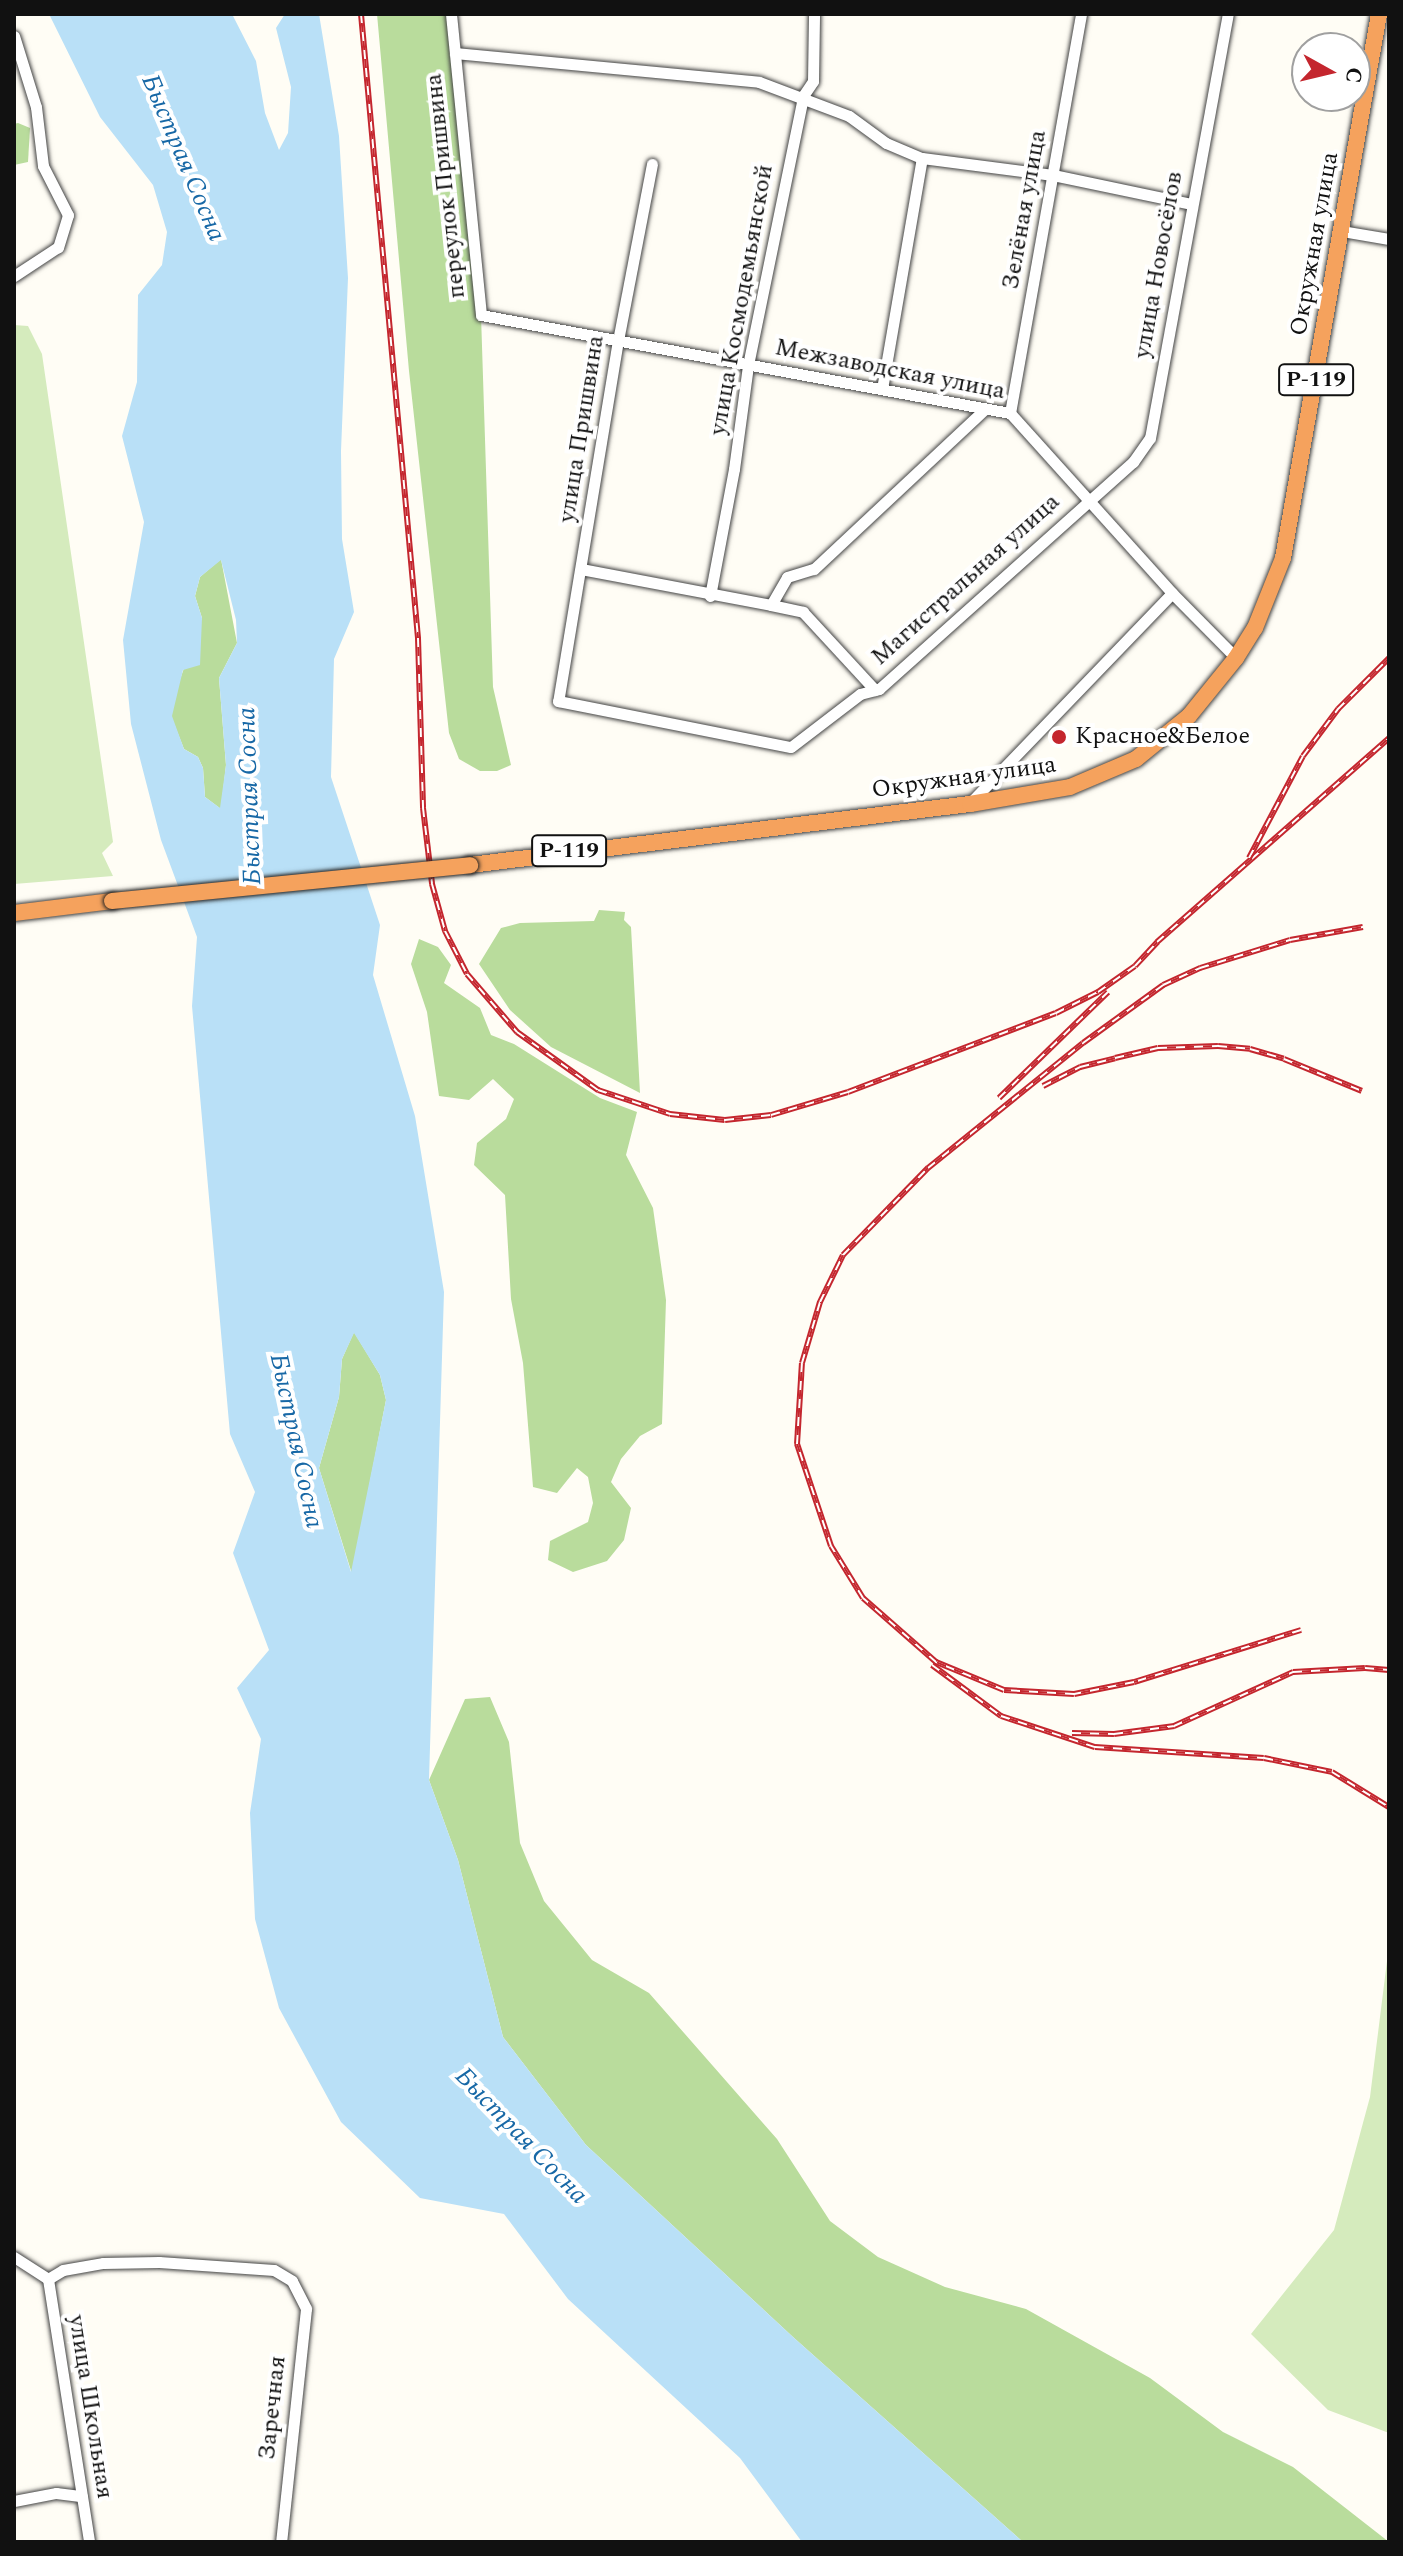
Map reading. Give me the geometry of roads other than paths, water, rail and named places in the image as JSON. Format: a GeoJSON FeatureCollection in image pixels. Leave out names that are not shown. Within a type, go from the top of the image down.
{"type":"FeatureCollection","features":[{"type":"Feature","properties":{"kind":"highway","name":"Окружная улица"},"geometry":{"type":"LineString","coordinates":[[14,913],[470,865],[970,804],[1070,787],[1136,759],[1189,716],[1236,658],[1255,628],[1283,558],[1379,14]]}},
{"type":"Feature","properties":{"kind":"street","name":"переулок Пришвина"},"geometry":{"type":"LineString","coordinates":[[451,14],[461,143],[481,315]]}},
{"type":"Feature","properties":{"kind":"street","name":"улица Космодемьянской"},"geometry":{"type":"LineString","coordinates":[[710,596],[734,469],[748,365],[803,96],[813,81],[814,14]]}},
{"type":"Feature","properties":{"kind":"street","name":"Зелёная улица"},"geometry":{"type":"LineString","coordinates":[[1010,413],[1081,14]]}},
{"type":"Feature","properties":{"kind":"street","name":"улица Новосёлов"},"geometry":{"type":"LineString","coordinates":[[1088,498],[1133,462],[1150,438],[1228,14]]}},
{"type":"Feature","properties":{"kind":"street"},"geometry":{"type":"LineString","coordinates":[[14,36],[36,107],[43,166],[68,215],[58,247],[14,276]]}},
{"type":"Feature","properties":{"kind":"street"},"geometry":{"type":"LineString","coordinates":[[455,53],[759,82],[803,96],[849,116],[886,143],[922,158],[1053,175],[1192,204]]}},
{"type":"Feature","properties":{"kind":"street"},"geometry":{"type":"LineString","coordinates":[[882,389],[922,158]]}},
{"type":"Feature","properties":{"kind":"street","name":"улица Пришвина"},"geometry":{"type":"LineString","coordinates":[[558,701],[618,340],[652,164]]}},
{"type":"Feature","properties":{"kind":"street"},"geometry":{"type":"LineString","coordinates":[[1342,231],[1389,239]]}},
{"type":"Feature","properties":{"kind":"street","name":"Межзаводская улица"},"geometry":{"type":"LineString","coordinates":[[481,315],[1010,413],[1172,593],[1236,658]]}},
{"type":"Feature","properties":{"kind":"street"},"geometry":{"type":"LineString","coordinates":[[771,605],[787,577],[814,569],[984,410]]}},
{"type":"Feature","properties":{"kind":"street","name":"Магистральная улица"},"geometry":{"type":"LineString","coordinates":[[558,701],[791,747],[860,694],[875,690],[1088,498]]}},
{"type":"Feature","properties":{"kind":"street"},"geometry":{"type":"LineString","coordinates":[[581,569],[803,612],[875,690]]}},
{"type":"Feature","properties":{"kind":"street"},"geometry":{"type":"LineString","coordinates":[[970,804],[1172,593]]}},
{"type":"Feature","properties":{"kind":"street"},"geometry":{"type":"LineString","coordinates":[[14,2257],[48,2279]]}},
{"type":"Feature","properties":{"kind":"street","name":"Заречная"},"geometry":{"type":"LineString","coordinates":[[48,2279],[63,2270],[103,2263],[159,2262],[274,2270],[292,2281],[306,2309],[281,2542]]}},
{"type":"Feature","properties":{"kind":"street","name":"улица Школьная"},"geometry":{"type":"LineString","coordinates":[[48,2279],[89,2542]]}},
{"type":"Feature","properties":{"kind":"street"},"geometry":{"type":"LineString","coordinates":[[14,2501],[56,2493],[82,2496]]}},
{"type":"Feature","properties":{"kind":"water","name":"Быстрая Сосна"},"geometry":{"type":"Polygon","coordinates":[[[49,14],[232,14],[256,61],[265,113],[279,150],[288,133],[291,87],[276,28],[285,14],[319,14],[339,136],[348,278],[341,451],[342,539],[354,612],[334,659],[331,777],[380,925],[373,975],[415,1116],[444,1292],[429,1780],[458,1860],[503,2037],[586,2145],[793,2337],[1023,2542],[802,2542],[740,2458],[568,2299],[504,2214],[420,2198],[341,2122],[279,2008],[255,1919],[250,1813],[261,1739],[237,1688],[269,1650],[233,1553],[255,1492],[230,1434],[192,1006],[197,937],[161,840],[131,724],[123,640],[144,522],[122,436],[137,382],[138,295],[162,265],[167,232],[153,185],[100,117],[49,14]],[[221,560],[200,577],[195,596],[202,618],[200,665],[183,670],[172,716],[184,749],[198,757],[203,768],[205,797],[220,808],[226,765],[219,678],[237,643],[236,620],[221,560]],[[354,1333],[342,1359],[339,1397],[319,1468],[351,1572],[386,1400],[380,1375],[354,1333]]]}},
{"type":"Feature","properties":{"kind":"railway"},"geometry":{"type":"LineString","coordinates":[[361,14],[418,638],[423,808],[432,884],[445,931],[467,974],[517,1032],[598,1090],[670,1114],[725,1120],[771,1115],[848,1092],[1056,1013],[1098,992],[1135,966],[1157,942],[1389,738]]}},
{"type":"Feature","properties":{"kind":"railway"},"geometry":{"type":"LineString","coordinates":[[1249,858],[1303,756],[1338,709],[1389,658]]}},
{"type":"Feature","properties":{"kind":"railway"},"geometry":{"type":"LineString","coordinates":[[1301,1630],[1134,1682],[1074,1694],[1004,1690],[936,1662],[863,1598],[831,1546],[797,1444],[802,1363],[820,1302],[843,1255],[928,1168],[1083,1043],[1163,985],[1200,968],[1290,940],[1363,927]]}},
{"type":"Feature","properties":{"kind":"railway"},"geometry":{"type":"LineString","coordinates":[[999,1098],[1108,992]]}},
{"type":"Feature","properties":{"kind":"railway"},"geometry":{"type":"LineString","coordinates":[[1043,1086],[1080,1067],[1158,1048],[1218,1046],[1250,1049],[1284,1059],[1362,1091]]}},
{"type":"Feature","properties":{"kind":"railway"},"geometry":{"type":"LineString","coordinates":[[932,1665],[1001,1716],[1095,1747],[1264,1758],[1332,1772],[1389,1807]]}},
{"type":"Feature","properties":{"kind":"railway"},"geometry":{"type":"LineString","coordinates":[[1072,1733],[1114,1734],[1174,1726],[1293,1672],[1365,1668],[1389,1670]]}},
{"type":"Feature","properties":{"kind":"place","name":"Красное&Белое"},"geometry":{"type":"Point","coordinates":[1059,737]}}]}
